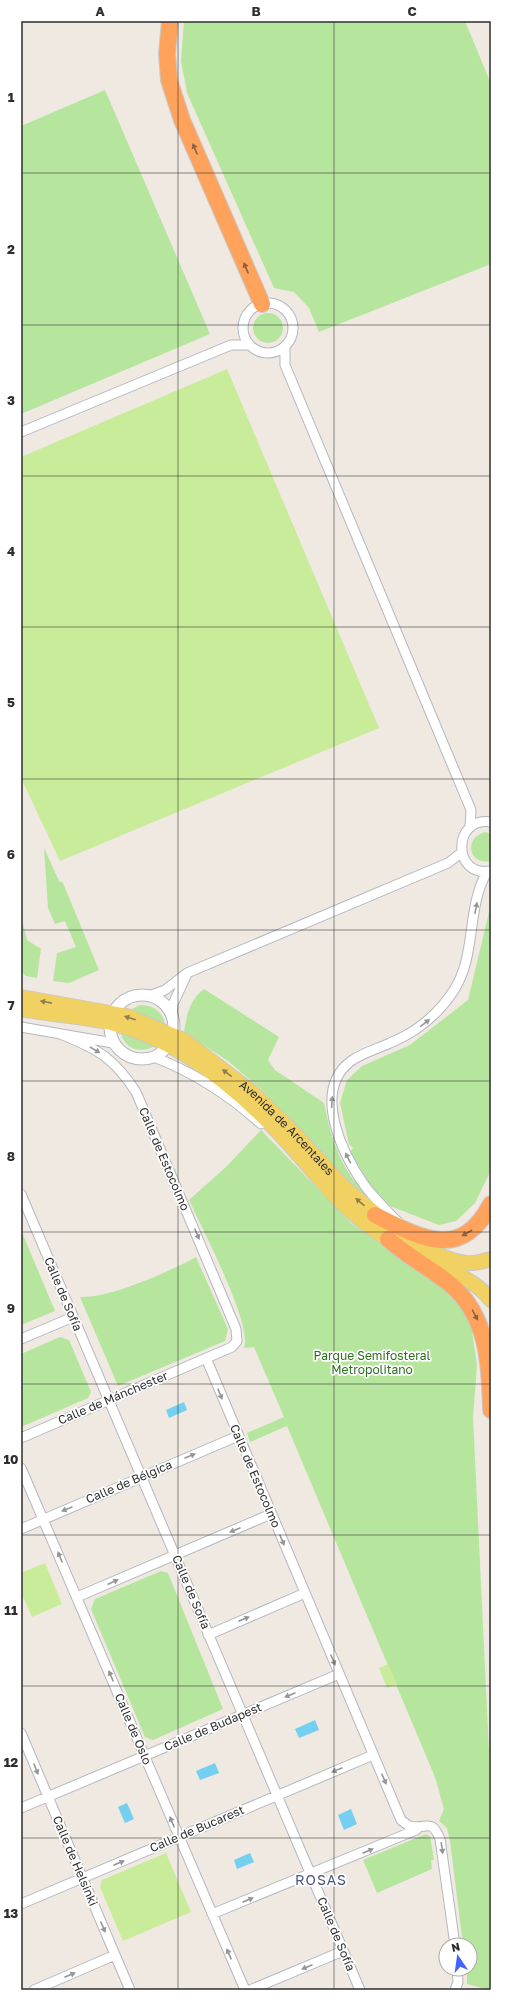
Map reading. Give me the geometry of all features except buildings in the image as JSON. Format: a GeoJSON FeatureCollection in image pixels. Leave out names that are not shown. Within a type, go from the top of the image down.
{"type":"FeatureCollection","features":[{"type":"Feature","properties":{"kind":"highway"},"geometry":{"type":"LineString","coordinates":[[170,21],[167,54],[170,80],[180,113],[262,304]]}},
{"type":"Feature","properties":{"kind":"highway"},"geometry":{"type":"LineString","coordinates":[[375,1215],[407,1231],[434,1239],[459,1238],[478,1225],[491,1204]]}},
{"type":"Feature","properties":{"kind":"highway"},"geometry":{"type":"LineString","coordinates":[[388,1239],[403,1253],[450,1285],[466,1300],[476,1317],[484,1335],[490,1377],[491,1418]]}},
{"type":"Feature","properties":{"kind":"main road","name":"Avenida de Arcentales"},"geometry":{"type":"LineString","coordinates":[[21,998],[113,1015],[151,1036],[192,1046],[252,1092],[295,1134],[344,1187],[375,1215],[416,1243],[438,1254],[466,1263],[480,1262],[491,1259]]}},
{"type":"Feature","properties":{"kind":"main road","name":"Avenida de Arcentales"},"geometry":{"type":"LineString","coordinates":[[21,1009],[113,1015]]}},
{"type":"Feature","properties":{"kind":"main road","name":"Avenida de Arcentales"},"geometry":{"type":"LineString","coordinates":[[171,1040],[184,1053],[209,1071],[257,1111],[329,1189],[360,1218],[388,1239],[473,1283],[484,1291],[491,1300]]}},
{"type":"Feature","properties":{"kind":"main road"},"geometry":{"type":"LineString","coordinates":[[456,1260],[479,1258],[491,1251]]}},
{"type":"Feature","properties":{"kind":"street"},"geometry":{"type":"LineString","coordinates":[[285,346],[272,352],[256,350],[250,345],[244,332],[244,324],[250,312],[262,304],[278,305],[290,316],[293,332],[285,346],[285,365]]}},
{"type":"Feature","properties":{"kind":"street"},"geometry":{"type":"LineString","coordinates":[[232,345],[244,332]]}},
{"type":"Feature","properties":{"kind":"street"},"geometry":{"type":"LineString","coordinates":[[21,432],[232,345],[250,345]]}},
{"type":"Feature","properties":{"kind":"street"},"geometry":{"type":"LineString","coordinates":[[272,352],[285,365],[472,813],[470,827],[462,839],[461,853],[467,863],[479,871],[489,871]]}},
{"type":"Feature","properties":{"kind":"street"},"geometry":{"type":"LineString","coordinates":[[472,813],[489,822]]}},
{"type":"Feature","properties":{"kind":"street"},"geometry":{"type":"LineString","coordinates":[[470,827],[489,822]]}},
{"type":"Feature","properties":{"kind":"street"},"geometry":{"type":"LineString","coordinates":[[187,973],[173,1004],[171,1040],[154,1057],[147,1059],[131,1058],[124,1054],[114,1043],[110,1033],[113,1015],[129,998],[149,996],[165,990],[187,973],[448,862],[461,853]]}},
{"type":"Feature","properties":{"kind":"street"},"geometry":{"type":"LineString","coordinates":[[448,862],[467,863]]}},
{"type":"Feature","properties":{"kind":"street"},"geometry":{"type":"LineString","coordinates":[[407,1231],[374,1198],[357,1174],[340,1140],[332,1114],[332,1099],[335,1085],[341,1073],[350,1062],[394,1042],[425,1024],[442,1007],[454,990],[468,957],[477,902],[482,882],[489,871]]}},
{"type":"Feature","properties":{"kind":"street"},"geometry":{"type":"LineString","coordinates":[[149,996],[163,1003],[172,1016]]}},
{"type":"Feature","properties":{"kind":"street","name":"Calle de Estocolmo"},"geometry":{"type":"LineString","coordinates":[[21,1027],[114,1043]]}},
{"type":"Feature","properties":{"kind":"street","name":"Calle de Estocolmo"},"geometry":{"type":"LineString","coordinates":[[60,1034],[89,1046],[117,1065],[136,1092],[236,1329],[237,1341],[232,1347],[206,1358],[401,1820],[409,1826],[433,1826],[440,1839],[454,1937]]}},
{"type":"Feature","properties":{"kind":"street","name":"Avenida de Arcentales"},"geometry":{"type":"LineString","coordinates":[[154,1057],[196,1076],[240,1106],[278,1141],[298,1165],[329,1189]]}},
{"type":"Feature","properties":{"kind":"street","name":"Calle de Sofía"},"geometry":{"type":"LineString","coordinates":[[21,1194],[360,1990]]}},
{"type":"Feature","properties":{"kind":"street"},"geometry":{"type":"LineString","coordinates":[[21,1339],[73,1317]]}},
{"type":"Feature","properties":{"kind":"street","name":"Calle de Mánchester"},"geometry":{"type":"LineString","coordinates":[[21,1438],[108,1399],[206,1358]]}},
{"type":"Feature","properties":{"kind":"street","name":"Calle de Bélgica"},"geometry":{"type":"LineString","coordinates":[[21,1529],[238,1436]]}},
{"type":"Feature","properties":{"kind":"street","name":"Calle de Oslo"},"geometry":{"type":"LineString","coordinates":[[21,1468],[244,1990]]}},
{"type":"Feature","properties":{"kind":"street"},"geometry":{"type":"LineString","coordinates":[[77,1597],[271,1514]]}},
{"type":"Feature","properties":{"kind":"street"},"geometry":{"type":"LineString","coordinates":[[208,1634],[305,1593]]}},
{"type":"Feature","properties":{"kind":"street","name":"Calle de Budapest"},"geometry":{"type":"LineString","coordinates":[[21,1808],[339,1674]]}},
{"type":"Feature","properties":{"kind":"street","name":"Calle de Helsinki"},"geometry":{"type":"LineString","coordinates":[[21,1733],[130,1990]]}},
{"type":"Feature","properties":{"kind":"street","name":"Calle de Bucarest"},"geometry":{"type":"LineString","coordinates":[[21,1904],[373,1755]]}},
{"type":"Feature","properties":{"kind":"street"},"geometry":{"type":"LineString","coordinates":[[212,1914],[410,1833],[419,1827]]}},
{"type":"Feature","properties":{"kind":"street"},"geometry":{"type":"LineString","coordinates":[[250,1990],[343,1952]]}},
{"type":"Feature","properties":{"kind":"street"},"geometry":{"type":"LineString","coordinates":[[34,1990],[116,1955]]}},
{"type":"Feature","properties":{"kind":"street"},"geometry":{"type":"LineString","coordinates":[[455,1990],[458,1982],[458,1977]]}},
{"type":"Feature","properties":{"kind":"green space"},"geometry":{"type":"Polygon","coordinates":[[[184,21],[465,21],[491,84],[491,264],[319,332],[309,308],[294,292],[274,288],[187,93],[181,61],[184,21]]]}},
{"type":"Feature","properties":{"kind":"green space"},"geometry":{"type":"Polygon","coordinates":[[[105,90],[210,334],[21,414],[21,126],[105,90]]]}},
{"type":"Feature","properties":{"kind":"green space"},"geometry":{"type":"Polygon","coordinates":[[[268,313],[279,317],[283,328],[279,339],[268,343],[257,339],[253,328],[257,317],[268,313]]]}},
{"type":"Feature","properties":{"kind":"green space"},"geometry":{"type":"Polygon","coordinates":[[[227,369],[379,728],[60,861],[21,778],[21,457],[227,369]]]}},
{"type":"Feature","properties":{"kind":"green space"},"geometry":{"type":"Polygon","coordinates":[[[485,832],[491,834],[491,861],[478,859],[474,856],[472,851],[471,845],[474,840],[478,835],[485,832]]]}},
{"type":"Feature","properties":{"kind":"green space"},"geometry":{"type":"Polygon","coordinates":[[[44,848],[59,881],[63,883],[99,970],[69,983],[53,981],[57,953],[76,947],[65,921],[55,924],[48,908],[44,848]]]}},
{"type":"Feature","properties":{"kind":"green space"},"geometry":{"type":"Polygon","coordinates":[[[491,904],[491,1170],[475,1203],[456,1221],[439,1225],[390,1206],[375,1192],[350,1152],[353,1148],[349,1144],[340,1103],[347,1080],[362,1066],[410,1045],[468,1000],[491,904]]]}},
{"type":"Feature","properties":{"kind":"green space"},"geometry":{"type":"Polygon","coordinates":[[[21,915],[27,940],[41,949],[37,978],[26,976],[21,971],[21,915]]]}},
{"type":"Feature","properties":{"kind":"green space"},"geometry":{"type":"Polygon","coordinates":[[[204,989],[279,1037],[268,1060],[275,1070],[324,1103],[331,1133],[342,1162],[353,1179],[376,1202],[373,1204],[346,1182],[261,1089],[228,1061],[184,1032],[192,1003],[204,989]]]}},
{"type":"Feature","properties":{"kind":"green space"},"geometry":{"type":"Polygon","coordinates":[[[140,1005],[149,1006],[157,1010],[164,1021],[165,1026],[130,1010],[140,1005]]]}},
{"type":"Feature","properties":{"kind":"green space"},"geometry":{"type":"Polygon","coordinates":[[[121,1033],[157,1045],[152,1048],[140,1050],[135,1049],[126,1043],[121,1033]]]}},
{"type":"Feature","properties":{"kind":"green space","name":"Parque Semifosteral Metropolitano"},"geometry":{"type":"Polygon","coordinates":[[[261,1130],[352,1224],[457,1297],[470,1318],[477,1365],[473,1417],[489,1752],[489,1990],[467,1984],[467,1977],[478,1977],[478,1937],[462,1937],[450,1841],[447,1828],[439,1821],[444,1809],[435,1777],[287,1426],[250,1442],[247,1433],[284,1417],[254,1347],[244,1348],[245,1336],[234,1298],[189,1200],[226,1167],[261,1130]]]}},
{"type":"Feature","properties":{"kind":"green space"},"geometry":{"type":"Polygon","coordinates":[[[21,1230],[55,1311],[21,1325],[21,1230]]]}},
{"type":"Feature","properties":{"kind":"green space"},"geometry":{"type":"Polygon","coordinates":[[[196,1257],[228,1329],[225,1341],[118,1386],[80,1297],[93,1296],[123,1289],[155,1277],[196,1257]]]}},
{"type":"Feature","properties":{"kind":"green space"},"geometry":{"type":"Polygon","coordinates":[[[60,1337],[69,1340],[91,1392],[88,1398],[21,1427],[21,1354],[60,1337]]]}},
{"type":"Feature","properties":{"kind":"green space"},"geometry":{"type":"Polygon","coordinates":[[[45,1563],[62,1604],[32,1617],[21,1592],[21,1573],[45,1563]]]}},
{"type":"Feature","properties":{"kind":"green space"},"geometry":{"type":"Polygon","coordinates":[[[161,1571],[168,1573],[223,1709],[153,1740],[145,1737],[91,1609],[95,1599],[161,1571]]]}},
{"type":"Feature","properties":{"kind":"green space"},"geometry":{"type":"Polygon","coordinates":[[[388,1664],[397,1684],[387,1688],[379,1668],[388,1664]]]}},
{"type":"Feature","properties":{"kind":"green space"},"geometry":{"type":"Polygon","coordinates":[[[426,1834],[430,1836],[434,1860],[431,1860],[432,1869],[377,1893],[363,1860],[426,1834]]]}},
{"type":"Feature","properties":{"kind":"green space"},"geometry":{"type":"Polygon","coordinates":[[[166,1853],[191,1912],[123,1941],[100,1887],[102,1880],[166,1853]]]}},
{"type":"Feature","properties":{"kind":"water"},"geometry":{"type":"Polygon","coordinates":[[[184,1402],[187,1410],[169,1418],[166,1410],[184,1402]]]}},
{"type":"Feature","properties":{"kind":"water"},"geometry":{"type":"Polygon","coordinates":[[[315,1720],[319,1730],[299,1738],[295,1729],[315,1720]]]}},
{"type":"Feature","properties":{"kind":"water"},"geometry":{"type":"Polygon","coordinates":[[[215,1763],[219,1773],[200,1780],[196,1771],[215,1763]]]}},
{"type":"Feature","properties":{"kind":"water"},"geometry":{"type":"Polygon","coordinates":[[[127,1803],[134,1819],[125,1823],[118,1807],[127,1803]]]}},
{"type":"Feature","properties":{"kind":"water"},"geometry":{"type":"Polygon","coordinates":[[[351,1809],[357,1824],[344,1830],[338,1815],[351,1809]]]}},
{"type":"Feature","properties":{"kind":"water"},"geometry":{"type":"Polygon","coordinates":[[[250,1853],[254,1862],[237,1869],[234,1860],[250,1853]]]}},
{"type":"Feature","properties":{"kind":"district","name":"ROSAS"},"geometry":{"type":"Point","coordinates":[321,1880]}}]}
